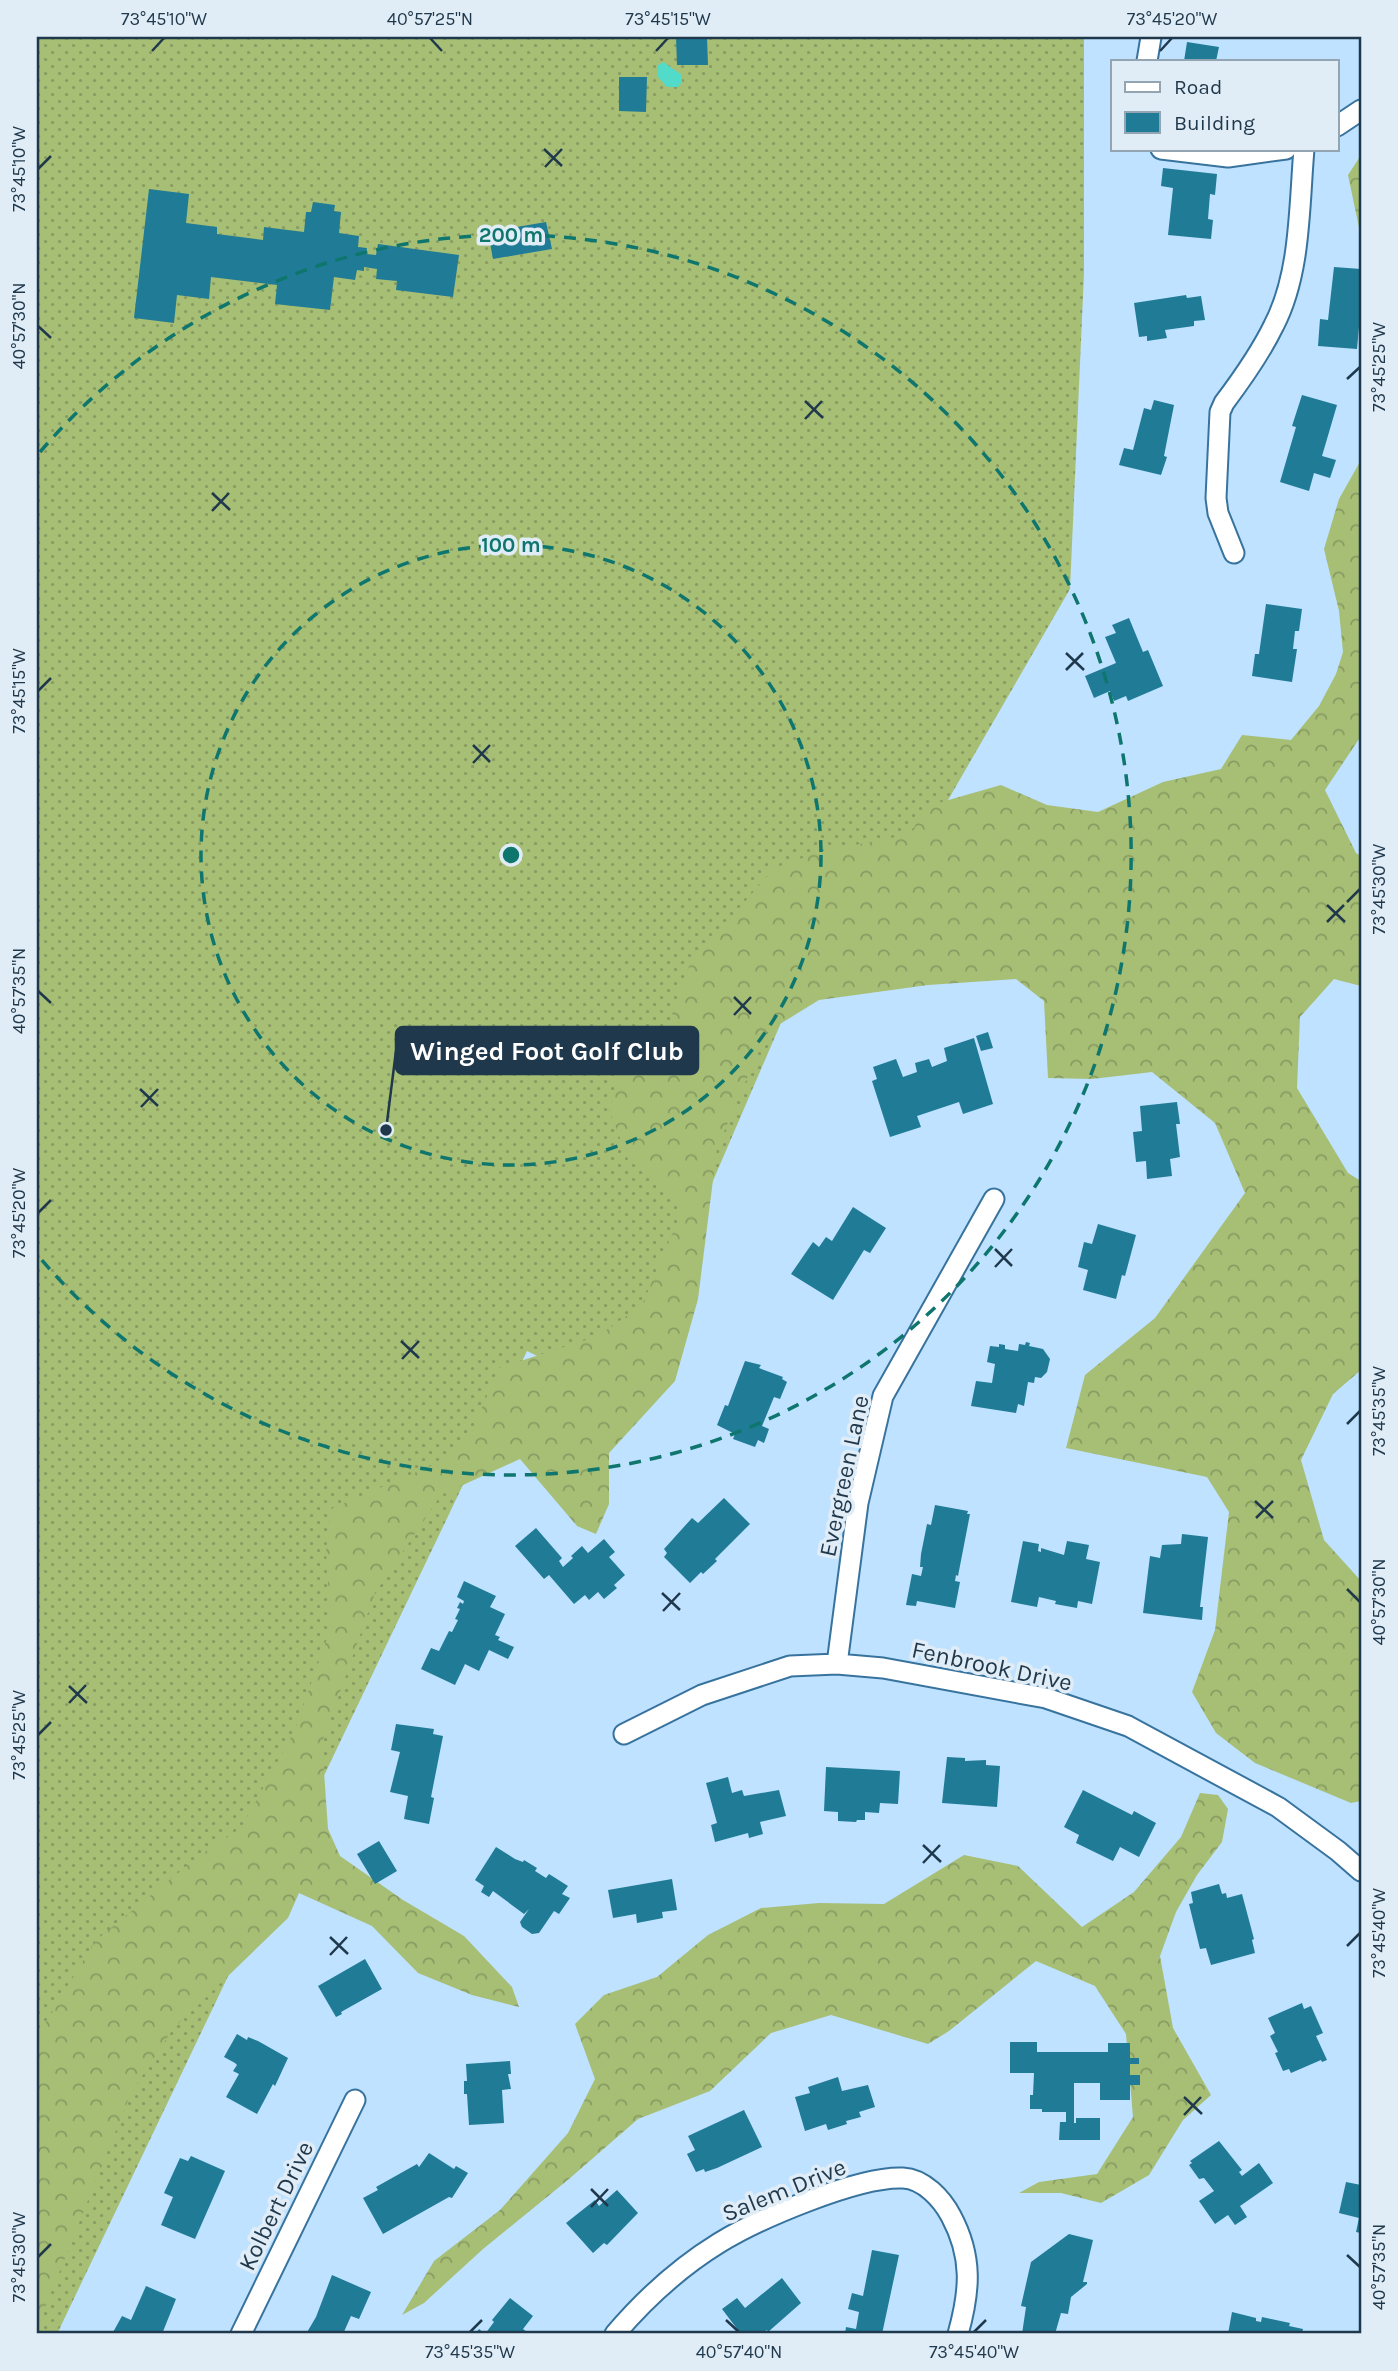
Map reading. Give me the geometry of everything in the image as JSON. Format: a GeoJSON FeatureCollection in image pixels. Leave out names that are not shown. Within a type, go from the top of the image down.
{"type":"FeatureCollection","features":[{"type":"Feature","properties":{"kind":"street"},"geometry":{"type":"LineString","coordinates":[[1147,60],[1151,37]]}},
{"type":"Feature","properties":{"kind":"street"},"geometry":{"type":"LineString","coordinates":[[1338,125],[1361,110]]}},
{"type":"Feature","properties":{"kind":"street"},"geometry":{"type":"LineString","coordinates":[[1169,150],[1228,157],[1279,150]]}},
{"type":"Feature","properties":{"kind":"street"},"geometry":{"type":"LineString","coordinates":[[1234,552],[1218,513],[1216,498],[1220,412],[1275,325],[1282,306],[1295,248],[1304,150]]}},
{"type":"Feature","properties":{"kind":"street","name":"Evergreen Lane"},"geometry":{"type":"LineString","coordinates":[[836,1664],[858,1503],[883,1396],[994,1199]]}},
{"type":"Feature","properties":{"kind":"street","name":"Fenbrook Drive"},"geometry":{"type":"LineString","coordinates":[[624,1734],[702,1695],[790,1666],[836,1664],[883,1668],[1046,1698],[1129,1727],[1278,1807],[1361,1871]]}},
{"type":"Feature","properties":{"kind":"street","name":"Kolbert Drive"},"geometry":{"type":"LineString","coordinates":[[241,2334],[355,2100]]}},
{"type":"Feature","properties":{"kind":"street","name":"Salem Drive"},"geometry":{"type":"LineString","coordinates":[[615,2334],[664,2284],[719,2243],[780,2212],[860,2184],[905,2178],[928,2188],[945,2204],[961,2235],[968,2269],[966,2306],[958,2334]]}},
{"type":"Feature","properties":{"kind":"green space"},"geometry":{"type":"Polygon","coordinates":[[[37,37],[1084,37],[1084,273],[1070,589],[885,909],[842,881],[620,1397],[527,1351],[57,2334],[37,2334],[37,37]]]}},
{"type":"Feature","properties":{"kind":"green space"},"geometry":{"type":"Polygon","coordinates":[[[1361,155],[1361,237],[1348,175],[1361,155]]]}},
{"type":"Feature","properties":{"kind":"green space"},"geometry":{"type":"Polygon","coordinates":[[[1361,460],[1361,736],[1325,790],[1356,853],[1361,856],[1361,986],[1334,979],[1300,1017],[1297,1088],[1348,1173],[1361,1181],[1361,1370],[1333,1394],[1301,1460],[1324,1540],[1361,1581],[1361,1801],[1351,1803],[1255,1763],[1216,1733],[1192,1692],[1215,1630],[1229,1512],[1207,1477],[1066,1448],[1085,1375],[1155,1318],[1245,1193],[1215,1123],[1152,1072],[1092,1079],[1048,1078],[1044,1001],[1016,979],[928,985],[819,1000],[767,1032],[717,1148],[698,1299],[675,1381],[609,1453],[609,1504],[596,1534],[577,1526],[520,1459],[441,1495],[375,1593],[322,1743],[328,1829],[340,1856],[403,1900],[464,1936],[512,1987],[519,2007],[472,1995],[418,1973],[372,1926],[299,1893],[288,1918],[173,2029],[131,2093],[37,2328],[37,2037],[95,1941],[200,1855],[241,1828],[294,1732],[331,1627],[326,1551],[331,1509],[435,1464],[473,1428],[499,1368],[598,1336],[642,1305],[684,1206],[662,1183],[628,1159],[609,1110],[622,1068],[668,1026],[689,966],[774,868],[819,852],[911,834],[924,807],[1001,785],[1047,805],[1098,812],[1163,782],[1221,769],[1242,735],[1291,740],[1319,706],[1336,674],[1343,652],[1339,611],[1324,549],[1339,499],[1361,460]]]}},
{"type":"Feature","properties":{"kind":"green space"},"geometry":{"type":"Polygon","coordinates":[[[1200,1793],[1218,1795],[1228,1809],[1222,1842],[1197,1875],[1176,1912],[1160,1956],[1173,2028],[1211,2095],[1183,2120],[1149,2175],[1101,2203],[1061,2193],[1019,2193],[1039,2182],[1097,2174],[1133,2117],[1126,2034],[1095,1986],[1036,1961],[949,2031],[928,2044],[831,2015],[771,2033],[710,2091],[638,2119],[483,2249],[424,2303],[402,2315],[434,2261],[500,2210],[568,2133],[595,2079],[575,2024],[604,1995],[657,1977],[708,1935],[761,1908],[819,1903],[884,1904],[964,1855],[1018,1866],[1082,1927],[1134,1892],[1181,1837],[1200,1793]]]}},
{"type":"Feature","properties":{"kind":"shaded area"},"geometry":{"type":"Polygon","coordinates":[[[663,62],[682,75],[682,82],[678,87],[667,87],[657,76],[657,66],[663,62]]]}},
{"type":"Feature","properties":{"kind":"building"},"geometry":{"type":"Polygon","coordinates":[[[676,37],[707,37],[708,65],[677,65],[676,37]]]}},
{"type":"Feature","properties":{"kind":"building"},"geometry":{"type":"Polygon","coordinates":[[[1187,42],[1219,47],[1216,60],[1184,60],[1187,42]]]}},
{"type":"Feature","properties":{"kind":"building"},"geometry":{"type":"Polygon","coordinates":[[[619,77],[647,77],[646,112],[619,111],[619,77]]]}},
{"type":"Feature","properties":{"kind":"building"},"geometry":{"type":"Polygon","coordinates":[[[1163,168],[1217,174],[1215,195],[1210,194],[1208,219],[1213,220],[1211,239],[1168,235],[1173,188],[1161,186],[1163,168]]]}},
{"type":"Feature","properties":{"kind":"building"},"geometry":{"type":"Polygon","coordinates":[[[149,189],[189,194],[186,223],[217,227],[217,234],[263,240],[264,227],[304,232],[306,212],[311,212],[313,202],[335,205],[334,211],[341,212],[339,233],[359,236],[358,247],[367,248],[366,254],[376,255],[378,244],[459,255],[453,297],[396,290],[397,281],[376,279],[377,269],[364,267],[364,271],[357,270],[355,280],[334,277],[330,310],[275,304],[277,285],[211,277],[209,299],[177,295],[174,323],[134,318],[149,189]]]}},
{"type":"Feature","properties":{"kind":"building"},"geometry":{"type":"Polygon","coordinates":[[[546,222],[552,249],[493,259],[488,232],[546,222]]]}},
{"type":"Feature","properties":{"kind":"building"},"geometry":{"type":"Polygon","coordinates":[[[1334,267],[1361,269],[1361,327],[1357,349],[1318,346],[1320,319],[1328,320],[1334,267]]]}},
{"type":"Feature","properties":{"kind":"building"},"geometry":{"type":"Polygon","coordinates":[[[1186,295],[1187,298],[1201,296],[1205,320],[1194,321],[1194,326],[1165,330],[1167,338],[1147,341],[1147,336],[1139,337],[1134,303],[1186,295]]]}},
{"type":"Feature","properties":{"kind":"building"},"geometry":{"type":"Polygon","coordinates":[[[1302,395],[1337,405],[1322,456],[1336,460],[1330,478],[1314,473],[1309,491],[1280,482],[1302,395]]]}},
{"type":"Feature","properties":{"kind":"building"},"geometry":{"type":"Polygon","coordinates":[[[1154,400],[1174,405],[1164,456],[1167,457],[1161,475],[1119,465],[1124,448],[1133,450],[1144,408],[1151,410],[1154,400]]]}},
{"type":"Feature","properties":{"kind":"building"},"geometry":{"type":"Polygon","coordinates":[[[1266,604],[1302,609],[1299,631],[1295,631],[1293,649],[1297,649],[1292,682],[1252,676],[1255,654],[1259,654],[1266,604]]]}},
{"type":"Feature","properties":{"kind":"building"},"geometry":{"type":"Polygon","coordinates":[[[1129,618],[1143,652],[1148,650],[1163,686],[1128,701],[1126,696],[1114,701],[1110,691],[1094,698],[1085,676],[1116,663],[1105,637],[1116,633],[1112,625],[1129,618]]]}},
{"type":"Feature","properties":{"kind":"building"},"geometry":{"type":"Polygon","coordinates":[[[988,1032],[993,1048],[981,1051],[976,1036],[988,1032]]]}},
{"type":"Feature","properties":{"kind":"building"},"geometry":{"type":"Polygon","coordinates":[[[974,1038],[993,1104],[963,1114],[959,1102],[917,1116],[921,1127],[890,1137],[872,1081],[877,1079],[873,1067],[896,1059],[903,1077],[917,1072],[915,1063],[929,1059],[932,1067],[947,1061],[944,1048],[974,1038]]]}},
{"type":"Feature","properties":{"kind":"building"},"geometry":{"type":"Polygon","coordinates":[[[1177,1102],[1180,1124],[1176,1124],[1180,1157],[1170,1159],[1172,1176],[1147,1179],[1146,1161],[1136,1162],[1133,1132],[1142,1131],[1140,1106],[1177,1102]]]}},
{"type":"Feature","properties":{"kind":"building"},"geometry":{"type":"Polygon","coordinates":[[[853,1207],[886,1228],[870,1253],[864,1250],[833,1300],[791,1274],[813,1242],[819,1247],[826,1237],[832,1241],[853,1207]]]}},
{"type":"Feature","properties":{"kind":"building"},"geometry":{"type":"Polygon","coordinates":[[[1098,1224],[1136,1235],[1116,1299],[1083,1290],[1088,1270],[1078,1267],[1084,1242],[1092,1244],[1098,1224]]]}},
{"type":"Feature","properties":{"kind":"building"},"geometry":{"type":"Polygon","coordinates":[[[1026,1342],[1030,1343],[1029,1346],[1043,1349],[1050,1359],[1047,1372],[1041,1378],[1035,1377],[1034,1383],[1028,1382],[1024,1406],[1018,1404],[1016,1413],[971,1406],[976,1381],[992,1383],[995,1364],[987,1362],[990,1346],[1005,1345],[1005,1349],[1018,1351],[1019,1344],[1025,1345],[1026,1342]]]}},
{"type":"Feature","properties":{"kind":"building"},"geometry":{"type":"Polygon","coordinates":[[[745,1361],[761,1365],[759,1368],[783,1377],[787,1382],[780,1399],[774,1397],[762,1426],[769,1429],[764,1443],[758,1440],[755,1447],[733,1439],[735,1434],[717,1425],[725,1405],[728,1406],[745,1361]]]}},
{"type":"Feature","properties":{"kind":"building"},"geometry":{"type":"Polygon","coordinates":[[[724,1498],[750,1524],[715,1559],[717,1561],[690,1583],[664,1557],[667,1553],[664,1549],[692,1518],[698,1523],[724,1498]]]}},
{"type":"Feature","properties":{"kind":"building"},"geometry":{"type":"Polygon","coordinates":[[[935,1505],[968,1511],[967,1514],[970,1514],[955,1581],[960,1582],[955,1608],[917,1601],[916,1606],[906,1605],[912,1574],[921,1576],[921,1554],[927,1524],[931,1525],[935,1505]]]}},
{"type":"Feature","properties":{"kind":"building"},"geometry":{"type":"Polygon","coordinates":[[[536,1528],[562,1558],[559,1561],[563,1567],[582,1546],[588,1553],[604,1539],[615,1552],[609,1557],[625,1575],[614,1585],[617,1588],[604,1599],[598,1592],[589,1600],[585,1595],[574,1604],[549,1575],[544,1579],[515,1546],[536,1528]]]}},
{"type":"Feature","properties":{"kind":"building"},"geometry":{"type":"Polygon","coordinates":[[[1182,1534],[1208,1537],[1200,1607],[1203,1607],[1202,1620],[1143,1613],[1150,1556],[1160,1558],[1162,1545],[1181,1544],[1182,1534]]]}},
{"type":"Feature","properties":{"kind":"building"},"geometry":{"type":"Polygon","coordinates":[[[1023,1541],[1039,1544],[1038,1551],[1041,1552],[1041,1548],[1064,1555],[1067,1541],[1089,1545],[1086,1559],[1100,1562],[1092,1604],[1078,1601],[1077,1608],[1055,1604],[1056,1601],[1039,1597],[1037,1607],[1011,1602],[1023,1541]]]}},
{"type":"Feature","properties":{"kind":"building"},"geometry":{"type":"Polygon","coordinates":[[[464,1581],[496,1596],[490,1607],[505,1614],[495,1635],[500,1637],[498,1640],[514,1647],[508,1659],[489,1650],[479,1671],[465,1664],[455,1685],[421,1669],[431,1648],[439,1651],[458,1620],[455,1619],[460,1609],[457,1608],[460,1602],[463,1604],[464,1601],[457,1597],[464,1581]]]}},
{"type":"Feature","properties":{"kind":"building"},"geometry":{"type":"Polygon","coordinates":[[[396,1724],[434,1729],[433,1734],[443,1736],[431,1797],[434,1798],[429,1824],[404,1819],[408,1796],[390,1792],[400,1752],[391,1750],[396,1724]]]}},
{"type":"Feature","properties":{"kind":"building"},"geometry":{"type":"Polygon","coordinates":[[[947,1757],[965,1758],[965,1761],[986,1760],[986,1765],[1000,1766],[997,1807],[942,1803],[947,1757]]]}},
{"type":"Feature","properties":{"kind":"building"},"geometry":{"type":"Polygon","coordinates":[[[826,1767],[900,1771],[898,1804],[880,1803],[879,1813],[865,1812],[865,1820],[838,1821],[838,1812],[824,1811],[826,1767]]]}},
{"type":"Feature","properties":{"kind":"building"},"geometry":{"type":"Polygon","coordinates":[[[728,1777],[732,1793],[742,1790],[744,1796],[779,1790],[786,1816],[760,1822],[763,1834],[749,1838],[748,1833],[715,1842],[711,1825],[717,1823],[706,1783],[728,1777]]]}},
{"type":"Feature","properties":{"kind":"building"},"geometry":{"type":"Polygon","coordinates":[[[1083,1790],[1132,1815],[1134,1811],[1156,1823],[1139,1857],[1120,1847],[1113,1861],[1076,1843],[1079,1835],[1064,1827],[1083,1790]]]}},
{"type":"Feature","properties":{"kind":"building"},"geometry":{"type":"Polygon","coordinates":[[[379,1841],[397,1871],[375,1884],[357,1854],[379,1841]]]}},
{"type":"Feature","properties":{"kind":"building"},"geometry":{"type":"Polygon","coordinates":[[[496,1847],[537,1868],[535,1871],[546,1878],[549,1874],[568,1886],[562,1894],[570,1898],[559,1914],[554,1911],[539,1933],[532,1934],[522,1927],[520,1922],[529,1909],[524,1914],[493,1891],[489,1897],[481,1892],[484,1886],[475,1880],[496,1847]]]}},
{"type":"Feature","properties":{"kind":"building"},"geometry":{"type":"Polygon","coordinates":[[[672,1879],[677,1910],[662,1912],[663,1918],[637,1923],[636,1914],[613,1918],[608,1890],[672,1879]]]}},
{"type":"Feature","properties":{"kind":"building"},"geometry":{"type":"Polygon","coordinates":[[[1219,1884],[1222,1894],[1226,1893],[1227,1898],[1242,1894],[1255,1953],[1211,1965],[1206,1948],[1200,1949],[1189,1904],[1193,1903],[1191,1892],[1219,1884]]]}},
{"type":"Feature","properties":{"kind":"building"},"geometry":{"type":"Polygon","coordinates":[[[365,1959],[382,1989],[336,2017],[318,1986],[365,1959]]]}},
{"type":"Feature","properties":{"kind":"building"},"geometry":{"type":"Polygon","coordinates":[[[1302,2003],[1304,2009],[1311,2006],[1323,2033],[1316,2036],[1327,2060],[1291,2073],[1289,2069],[1283,2071],[1275,2053],[1278,2052],[1270,2036],[1275,2033],[1268,2018],[1302,2003]]]}},
{"type":"Feature","properties":{"kind":"building"},"geometry":{"type":"Polygon","coordinates":[[[237,2034],[247,2040],[248,2037],[258,2041],[288,2058],[275,2086],[273,2084],[257,2114],[226,2097],[239,2074],[233,2071],[237,2065],[224,2057],[237,2034]]]}},
{"type":"Feature","properties":{"kind":"building"},"geometry":{"type":"Polygon","coordinates":[[[1010,2042],[1037,2042],[1037,2052],[1108,2052],[1108,2043],[1130,2043],[1130,2058],[1139,2058],[1139,2064],[1130,2064],[1130,2075],[1140,2075],[1140,2085],[1130,2085],[1130,2100],[1100,2100],[1100,2083],[1074,2083],[1074,2123],[1076,2118],[1100,2118],[1100,2140],[1059,2140],[1060,2122],[1066,2122],[1066,2112],[1030,2109],[1034,2073],[1010,2073],[1010,2042]]]}},
{"type":"Feature","properties":{"kind":"building"},"geometry":{"type":"Polygon","coordinates":[[[510,2061],[511,2074],[508,2074],[511,2089],[502,2090],[504,2123],[469,2125],[467,2094],[464,2094],[464,2081],[467,2081],[466,2064],[510,2061]]]}},
{"type":"Feature","properties":{"kind":"building"},"geometry":{"type":"Polygon","coordinates":[[[838,2077],[842,2091],[868,2085],[875,2107],[859,2112],[861,2117],[846,2121],[847,2124],[828,2130],[826,2124],[805,2131],[795,2097],[810,2093],[808,2087],[838,2077]]]}},
{"type":"Feature","properties":{"kind":"building"},"geometry":{"type":"Polygon","coordinates":[[[744,2110],[762,2147],[717,2168],[696,2172],[687,2154],[695,2150],[688,2136],[744,2110]]]}},
{"type":"Feature","properties":{"kind":"building"},"geometry":{"type":"Polygon","coordinates":[[[1219,2141],[1242,2170],[1239,2172],[1242,2176],[1259,2163],[1273,2183],[1240,2206],[1247,2217],[1235,2225],[1228,2215],[1215,2224],[1199,2201],[1214,2191],[1204,2178],[1199,2179],[1189,2165],[1192,2163],[1190,2161],[1219,2141]]]}},
{"type":"Feature","properties":{"kind":"building"},"geometry":{"type":"Polygon","coordinates":[[[429,2153],[454,2169],[456,2166],[468,2173],[452,2198],[449,2197],[383,2234],[363,2198],[378,2190],[376,2187],[417,2164],[419,2167],[429,2153]]]}},
{"type":"Feature","properties":{"kind":"building"},"geometry":{"type":"Polygon","coordinates":[[[191,2156],[225,2171],[195,2239],[161,2225],[173,2197],[164,2193],[180,2158],[188,2161],[191,2156]]]}},
{"type":"Feature","properties":{"kind":"building"},"geometry":{"type":"Polygon","coordinates":[[[1346,2182],[1361,2185],[1361,2233],[1356,2232],[1359,2218],[1339,2213],[1346,2182]]]}},
{"type":"Feature","properties":{"kind":"building"},"geometry":{"type":"Polygon","coordinates":[[[617,2190],[638,2213],[607,2245],[604,2243],[593,2253],[566,2223],[595,2200],[599,2206],[617,2190]]]}},
{"type":"Feature","properties":{"kind":"building"},"geometry":{"type":"Polygon","coordinates":[[[1069,2234],[1093,2240],[1083,2282],[1087,2284],[1071,2297],[1068,2314],[1061,2313],[1055,2334],[1022,2334],[1026,2307],[1021,2306],[1031,2262],[1069,2234]]]}},
{"type":"Feature","properties":{"kind":"building"},"geometry":{"type":"Polygon","coordinates":[[[872,2250],[899,2255],[882,2334],[845,2334],[846,2327],[856,2329],[859,2312],[848,2309],[852,2293],[863,2296],[872,2250]]]}},
{"type":"Feature","properties":{"kind":"building"},"geometry":{"type":"Polygon","coordinates":[[[332,2275],[371,2292],[359,2319],[351,2316],[343,2334],[306,2334],[316,2317],[332,2275]]]}},
{"type":"Feature","properties":{"kind":"building"},"geometry":{"type":"Polygon","coordinates":[[[782,2278],[801,2303],[768,2332],[741,2334],[722,2309],[737,2298],[745,2308],[782,2278]]]}},
{"type":"Feature","properties":{"kind":"building"},"geometry":{"type":"Polygon","coordinates":[[[146,2286],[176,2299],[162,2334],[112,2334],[122,2316],[131,2320],[146,2286]]]}},
{"type":"Feature","properties":{"kind":"building"},"geometry":{"type":"Polygon","coordinates":[[[510,2298],[533,2316],[523,2329],[527,2332],[525,2334],[485,2334],[494,2322],[492,2320],[510,2298]]]}},
{"type":"Feature","properties":{"kind":"building"},"geometry":{"type":"Polygon","coordinates":[[[1232,2312],[1256,2318],[1256,2321],[1261,2322],[1262,2317],[1290,2323],[1289,2326],[1303,2329],[1302,2334],[1228,2334],[1232,2312]]]}},
{"type":"Feature","properties":{"kind":"place","name":"Winged Foot Golf Club"},"geometry":{"type":"Point","coordinates":[386,1130]}}]}
